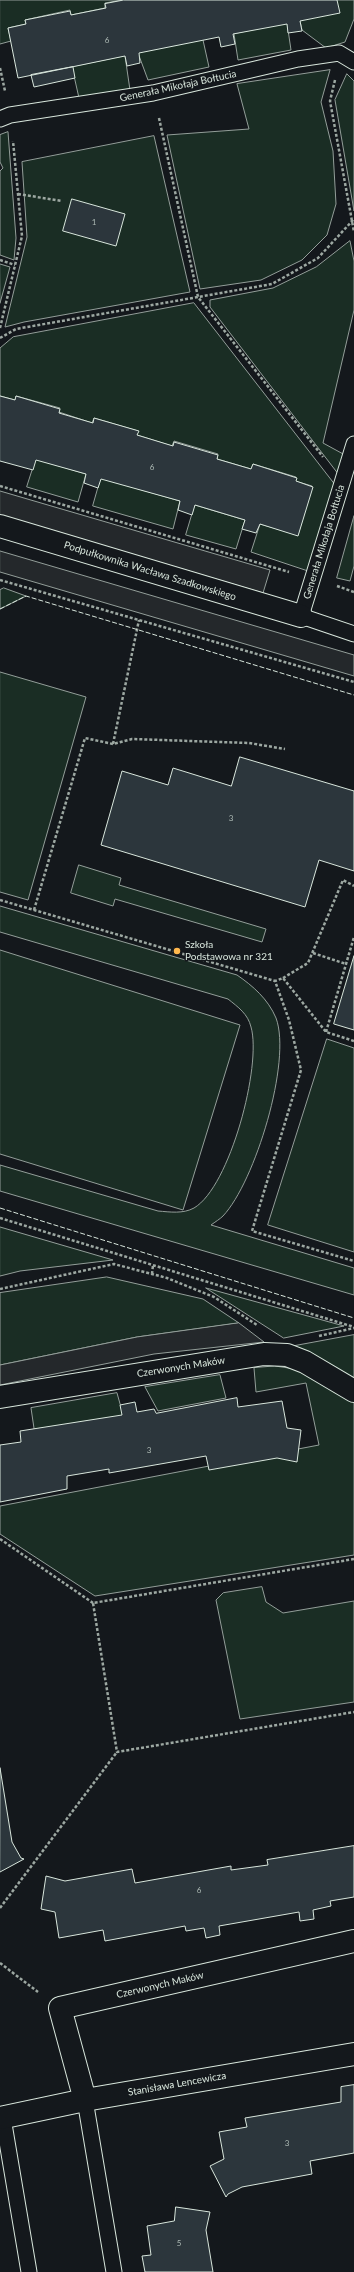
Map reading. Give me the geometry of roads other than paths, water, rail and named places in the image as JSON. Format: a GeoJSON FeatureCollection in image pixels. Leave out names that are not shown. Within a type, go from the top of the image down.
{"type":"FeatureCollection","features":[{"type":"Feature","properties":{"kind":"street","name":"Podpułkownika Wacława Szadkowskiego"},"geometry":{"type":"LineString","coordinates":[[0,526],[301,616]]}},
{"type":"Feature","properties":{"kind":"street","name":"Czerwonych Maków"},"geometry":{"type":"LineString","coordinates":[[0,1397],[264,1354],[287,1355],[305,1362],[354,1391]]}},
{"type":"Feature","properties":{"kind":"street","name":"Czerwonych Maków"},"geometry":{"type":"LineString","coordinates":[[85,2100],[60,2008],[354,1940]]}},
{"type":"Feature","properties":{"kind":"street","name":"Stanisława Lencewicza"},"geometry":{"type":"LineString","coordinates":[[2,2118],[85,2100],[354,2054]]}},
{"type":"Feature","properties":{"kind":"lane","name":"Generała Mikołaja Bołtucia"},"geometry":{"type":"LineString","coordinates":[[5,117],[153,93],[298,59],[339,53],[349,59]]}},
{"type":"Feature","properties":{"kind":"lane","name":"Generała Mikołaja Bołtucia"},"geometry":{"type":"LineString","coordinates":[[301,616],[354,444]]}},
{"type":"Feature","properties":{"kind":"lane"},"geometry":{"type":"LineString","coordinates":[[301,616],[354,634]]}},
{"type":"Feature","properties":{"kind":"lane"},"geometry":{"type":"LineString","coordinates":[[85,2100],[114,2272]]}},
{"type":"Feature","properties":{"kind":"lane"},"geometry":{"type":"LineString","coordinates":[[2,2118],[29,2272]]}},
{"type":"Feature","properties":{"kind":"place","name":"Szkoła Podstawowa nr 321"},"geometry":{"type":"Point","coordinates":[177,951]}}]}
